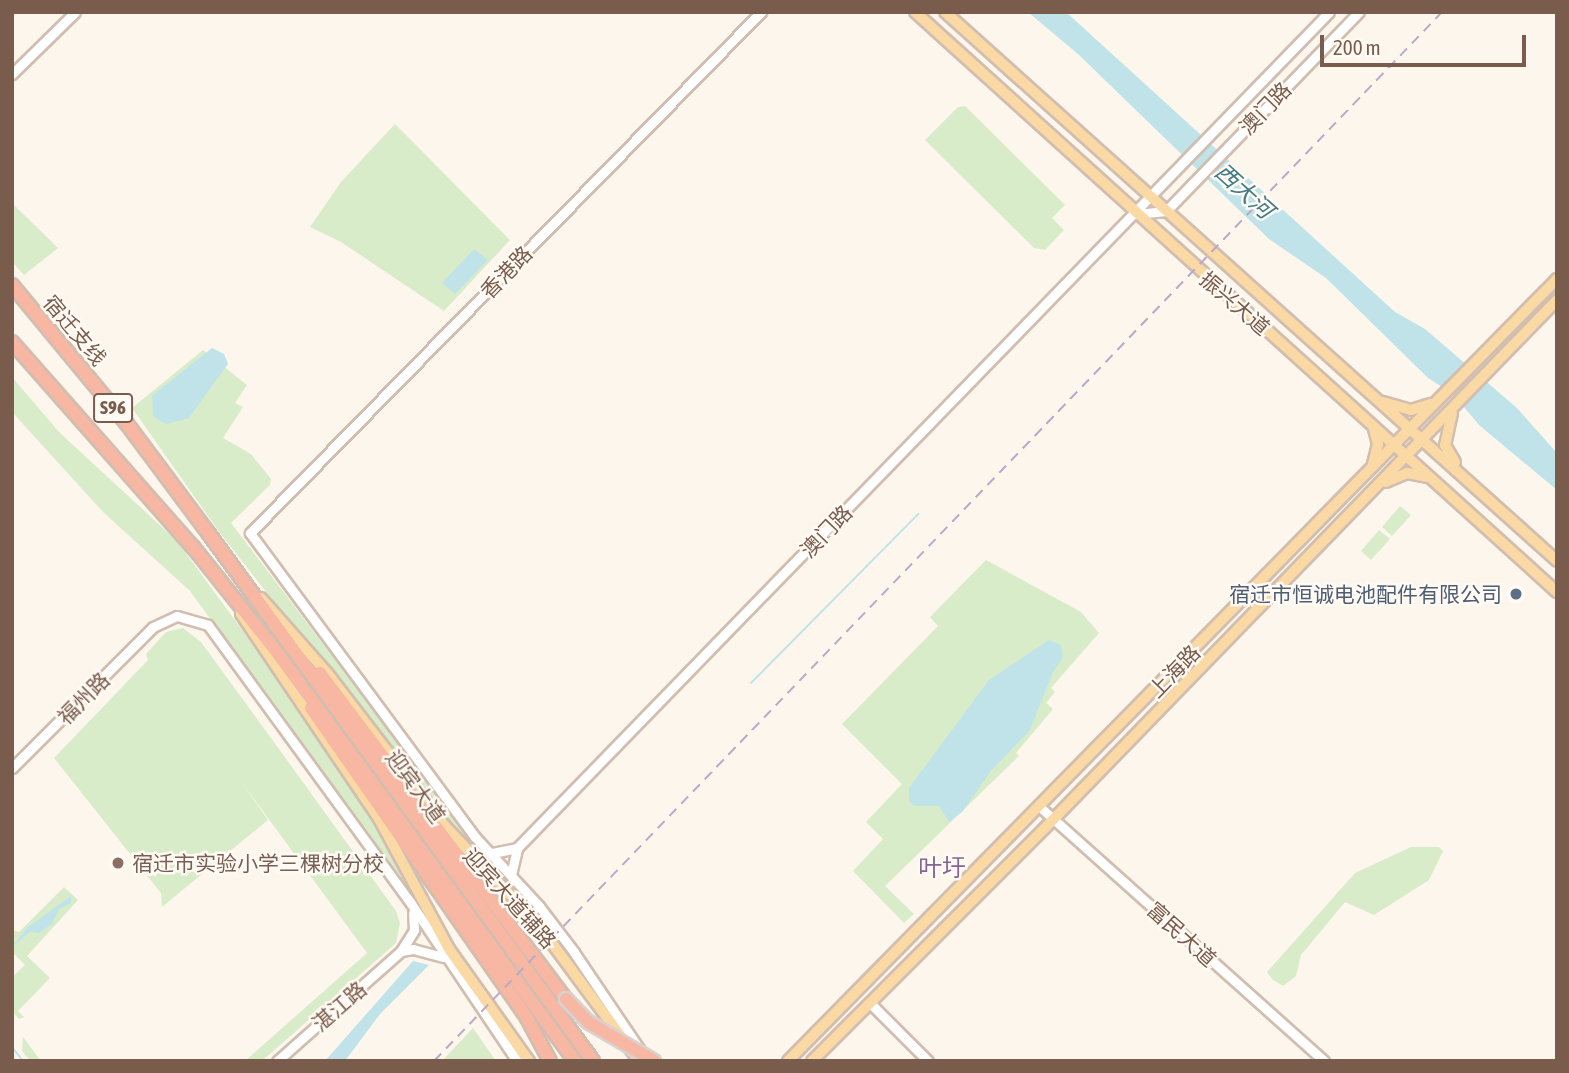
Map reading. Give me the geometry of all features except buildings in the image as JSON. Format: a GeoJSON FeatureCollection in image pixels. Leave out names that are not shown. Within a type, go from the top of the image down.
{"type":"FeatureCollection","features":[{"type":"Feature","properties":{"kind":"highway","name":"宿迁支线"},"geometry":{"type":"LineString","coordinates":[[12,285],[127,424],[209,534]]}},
{"type":"Feature","properties":{"kind":"highway","name":"迎宾大道"},"geometry":{"type":"LineString","coordinates":[[12,342],[226,587],[276,651],[575,1061]]}},
{"type":"Feature","properties":{"kind":"highway","name":"迎宾大道"},"geometry":{"type":"LineString","coordinates":[[209,534],[593,1061]]}},
{"type":"Feature","properties":{"kind":"highway"},"geometry":{"type":"LineString","coordinates":[[242,578],[344,702],[566,999],[599,1029],[654,1061]]}},
{"type":"Feature","properties":{"kind":"highway"},"geometry":{"type":"LineString","coordinates":[[276,651],[325,732],[514,1001],[550,1061]]}},
{"type":"Feature","properties":{"kind":"main road","name":"振兴大道"},"geometry":{"type":"LineString","coordinates":[[915,12],[1135,214],[1557,592]]}},
{"type":"Feature","properties":{"kind":"main road","name":"振兴大道"},"geometry":{"type":"LineString","coordinates":[[945,12],[1557,561]]}},
{"type":"Feature","properties":{"kind":"main road","name":"上海路"},"geometry":{"type":"LineString","coordinates":[[788,1061],[1101,746],[1557,279]]}},
{"type":"Feature","properties":{"kind":"main road","name":"上海路"},"geometry":{"type":"LineString","coordinates":[[812,1061],[1053,820],[1557,300]]}},
{"type":"Feature","properties":{"kind":"main road"},"geometry":{"type":"LineString","coordinates":[[1387,476],[1383,468],[1372,467],[1378,444],[1370,424],[1381,416],[1381,404],[1411,410],[1439,399]]}},
{"type":"Feature","properties":{"kind":"main road"},"geometry":{"type":"LineString","coordinates":[[1439,399],[1436,409],[1444,417]]}},
{"type":"Feature","properties":{"kind":"main road"},"geometry":{"type":"LineString","coordinates":[[1457,404],[1447,426],[1445,445],[1474,486]]}},
{"type":"Feature","properties":{"kind":"main road"},"geometry":{"type":"LineString","coordinates":[[1441,488],[1439,470],[1453,468]]}},
{"type":"Feature","properties":{"kind":"main road"},"geometry":{"type":"LineString","coordinates":[[1372,491],[1407,473],[1431,479]]}},
{"type":"Feature","properties":{"kind":"main road","name":"迎宾大道辅路"},"geometry":{"type":"LineString","coordinates":[[242,578],[320,664],[443,824],[537,923],[639,1061]]}},
{"type":"Feature","properties":{"kind":"main road"},"geometry":{"type":"LineString","coordinates":[[226,587],[378,817],[449,949],[529,1061]]}},
{"type":"Feature","properties":{"kind":"main road"},"geometry":{"type":"LineString","coordinates":[[1101,746],[1104,757],[1115,756]]}},
{"type":"Feature","properties":{"kind":"main road"},"geometry":{"type":"LineString","coordinates":[[984,863],[995,866],[999,874]]}},
{"type":"Feature","properties":{"kind":"street"},"geometry":{"type":"LineString","coordinates":[[12,74],[75,12]]}},
{"type":"Feature","properties":{"kind":"street","name":"香港路"},"geometry":{"type":"LineString","coordinates":[[492,853],[250,533],[761,12]]}},
{"type":"Feature","properties":{"kind":"street","name":"澳门路"},"geometry":{"type":"LineString","coordinates":[[517,848],[1329,12]]}},
{"type":"Feature","properties":{"kind":"street","name":"澳门路"},"geometry":{"type":"LineString","coordinates":[[1166,211],[1359,12]]}},
{"type":"Feature","properties":{"kind":"street"},"geometry":{"type":"LineString","coordinates":[[1135,214],[1166,211]]}},
{"type":"Feature","properties":{"kind":"street","name":"福州路"},"geometry":{"type":"LineString","coordinates":[[12,768],[153,627],[177,617],[208,625],[410,902]]}},
{"type":"Feature","properties":{"kind":"street","name":"富民大道"},"geometry":{"type":"LineString","coordinates":[[1040,807],[1324,1061]]}},
{"type":"Feature","properties":{"kind":"street"},"geometry":{"type":"LineString","coordinates":[[511,875],[517,848],[492,853],[573,952],[647,1061]]}},
{"type":"Feature","properties":{"kind":"street"},"geometry":{"type":"LineString","coordinates":[[401,951],[414,930],[410,902]]}},
{"type":"Feature","properties":{"kind":"street"},"geometry":{"type":"LineString","coordinates":[[410,902],[443,957],[517,1061]]}},
{"type":"Feature","properties":{"kind":"street"},"geometry":{"type":"LineString","coordinates":[[401,951],[419,950],[443,957]]}},
{"type":"Feature","properties":{"kind":"street","name":"湛江路"},"geometry":{"type":"LineString","coordinates":[[277,1061],[401,951]]}},
{"type":"Feature","properties":{"kind":"street"},"geometry":{"type":"LineString","coordinates":[[870,1003],[928,1061]]}},
{"type":"Feature","properties":{"kind":"green space"},"geometry":{"type":"Polygon","coordinates":[[[965,106],[1065,205],[1052,218],[1064,230],[1045,250],[1034,248],[925,140],[958,107],[965,106]]]}},
{"type":"Feature","properties":{"kind":"green space"},"geometry":{"type":"Polygon","coordinates":[[[395,124],[510,240],[444,311],[341,242],[310,227],[341,182],[395,124]]]}},
{"type":"Feature","properties":{"kind":"green space"},"geometry":{"type":"Polygon","coordinates":[[[12,203],[58,248],[24,275],[12,262],[12,203]]]}},
{"type":"Feature","properties":{"kind":"green space"},"geometry":{"type":"Polygon","coordinates":[[[203,350],[247,385],[235,403],[243,407],[223,438],[251,454],[271,479],[270,485],[231,523],[490,863],[440,814],[220,533],[132,408],[203,350]]]}},
{"type":"Feature","properties":{"kind":"green space"},"geometry":{"type":"Polygon","coordinates":[[[12,377],[60,433],[177,541],[259,653],[377,828],[415,900],[190,591],[103,512],[12,412],[12,377]]]}},
{"type":"Feature","properties":{"kind":"green space"},"geometry":{"type":"Polygon","coordinates":[[[1400,506],[1411,515],[1392,536],[1382,527],[1400,506]]]}},
{"type":"Feature","properties":{"kind":"green space"},"geometry":{"type":"Polygon","coordinates":[[[1379,530],[1390,539],[1371,560],[1361,551],[1379,530]]]}},
{"type":"Feature","properties":{"kind":"green space"},"geometry":{"type":"Polygon","coordinates":[[[986,560],[1081,612],[1099,633],[1051,688],[1055,692],[1046,703],[1053,709],[1016,753],[1019,756],[885,886],[914,914],[904,923],[853,871],[883,839],[866,822],[902,784],[842,724],[938,626],[930,617],[986,560]]]}},
{"type":"Feature","properties":{"kind":"green space"},"geometry":{"type":"Polygon","coordinates":[[[183,628],[201,642],[396,911],[400,923],[396,943],[262,1061],[245,1061],[367,953],[240,780],[268,820],[162,907],[161,893],[54,758],[148,660],[146,654],[166,632],[183,628]]]}},
{"type":"Feature","properties":{"kind":"green space"},"geometry":{"type":"Polygon","coordinates":[[[1411,847],[1439,847],[1443,851],[1429,880],[1374,915],[1345,902],[1301,955],[1296,976],[1283,986],[1272,979],[1267,972],[1355,873],[1411,847]]]}},
{"type":"Feature","properties":{"kind":"green space"},"geometry":{"type":"Polygon","coordinates":[[[64,887],[78,900],[27,956],[50,978],[18,1011],[24,1017],[19,1019],[12,1011],[12,977],[25,965],[12,952],[12,930],[19,932],[64,887]]]}},
{"type":"Feature","properties":{"kind":"green space"},"geometry":{"type":"Polygon","coordinates":[[[473,1028],[496,1061],[442,1061],[473,1028]]]}},
{"type":"Feature","properties":{"kind":"green space"},"geometry":{"type":"Polygon","coordinates":[[[23,1037],[41,1061],[30,1061],[22,1051],[23,1037]]]}},
{"type":"Feature","properties":{"kind":"water","name":"西大河"},"geometry":{"type":"Polygon","coordinates":[[[1028,12],[1066,12],[1395,312],[1425,329],[1517,408],[1557,453],[1557,490],[1479,425],[1453,394],[1428,378],[1326,278],[1269,239],[1078,54],[1028,12]]]}},
{"type":"Feature","properties":{"kind":"water"},"geometry":{"type":"Polygon","coordinates":[[[474,249],[488,260],[455,294],[442,283],[474,249]]]}},
{"type":"Feature","properties":{"kind":"water"},"geometry":{"type":"Polygon","coordinates":[[[212,348],[224,354],[228,364],[189,418],[166,424],[153,416],[152,396],[212,348]]]}},
{"type":"Feature","properties":{"kind":"water"},"geometry":{"type":"Polygon","coordinates":[[[1049,640],[1061,645],[1063,657],[1052,674],[1030,730],[990,772],[963,811],[949,822],[939,806],[915,806],[909,802],[909,788],[989,680],[1049,640]]]}},
{"type":"Feature","properties":{"kind":"water"},"geometry":{"type":"Polygon","coordinates":[[[71,896],[71,903],[59,909],[52,924],[39,933],[30,932],[12,947],[28,927],[71,896]]]}},
{"type":"Feature","properties":{"kind":"water"},"geometry":{"type":"Polygon","coordinates":[[[413,961],[429,965],[380,1014],[345,1061],[325,1061],[413,961]]]}},
{"type":"Feature","properties":{"kind":"waterway"},"geometry":{"type":"LineString","coordinates":[[751,683],[918,514]]}},
{"type":"Feature","properties":{"kind":"waterway"},"geometry":{"type":"LineString","coordinates":[[12,1047],[23,1061]]}},
{"type":"Feature","properties":{"kind":"railway"},"geometry":{"type":"LineString","coordinates":[[434,1061],[1442,12]]}},
{"type":"Feature","properties":{"kind":"place","name":"宿迁市恒诚电池配件有限公司"},"geometry":{"type":"Point","coordinates":[1516,594]}},
{"type":"Feature","properties":{"kind":"place","name":"宿迁市实验小学三棵树分校"},"geometry":{"type":"Point","coordinates":[118,863]}},
{"type":"Feature","properties":{"kind":"district","name":"叶圩"},"geometry":{"type":"Point","coordinates":[942,868]}}]}
